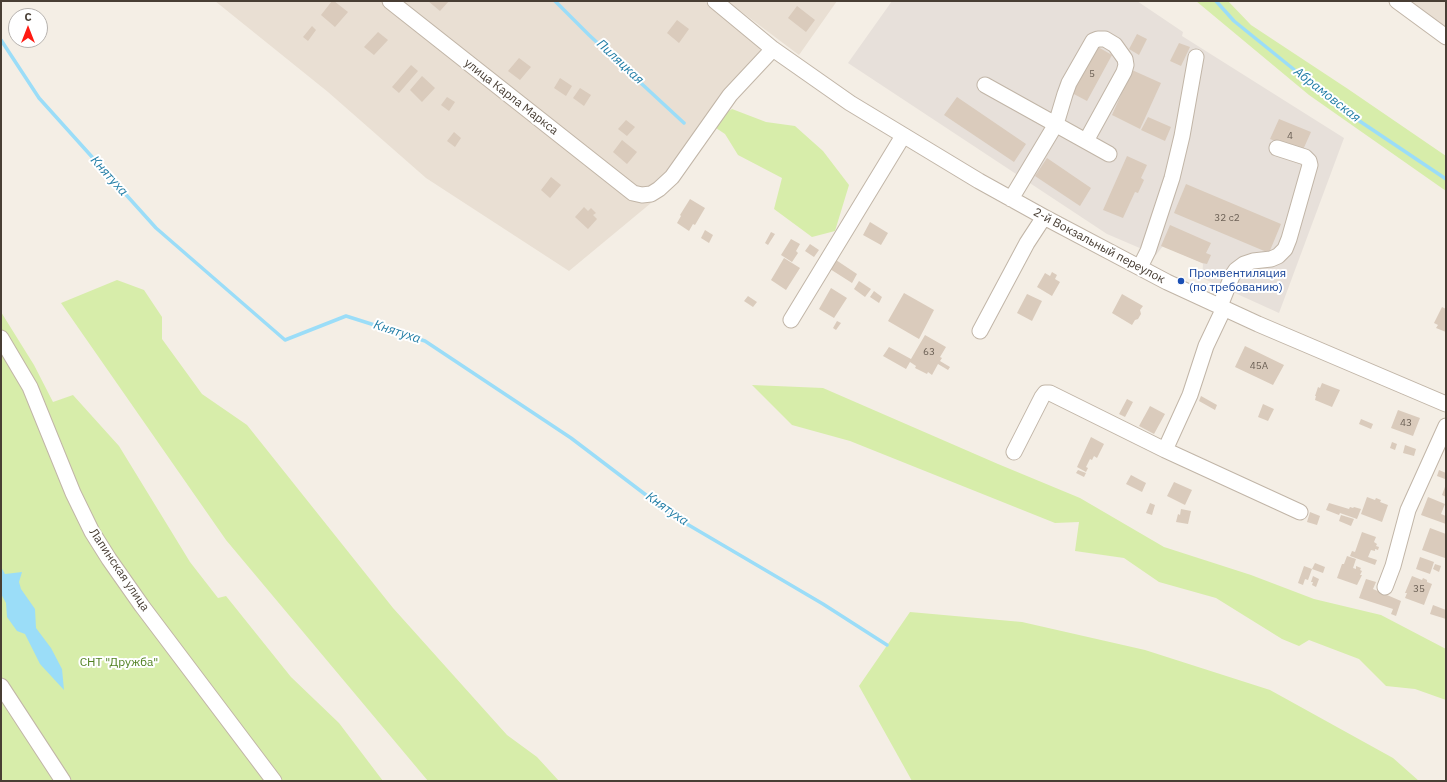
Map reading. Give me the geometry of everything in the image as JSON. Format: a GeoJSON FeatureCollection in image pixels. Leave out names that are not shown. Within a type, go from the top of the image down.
{"type":"FeatureCollection","features":[{"type":"Feature","properties":{"kind":"street","name":"улица Карла Маркса"},"geometry":{"type":"LineString","coordinates":[[390,1],[633,193],[642,196],[651,194],[659,189],[672,177],[730,96],[773,49]]}},
{"type":"Feature","properties":{"kind":"street","name":"2-й Вокзальный переулок"},"geometry":{"type":"LineString","coordinates":[[715,1],[773,49],[850,103],[903,136],[1044,217],[1140,267],[1258,324],[1446,404]]}},
{"type":"Feature","properties":{"kind":"street"},"geometry":{"type":"LineString","coordinates":[[1397,1],[1446,37]]}},
{"type":"Feature","properties":{"kind":"street"},"geometry":{"type":"LineString","coordinates":[[1012,199],[1056,124],[1064,94],[1093,41],[1105,39],[1115,45],[1125,59],[1126,65],[1124,72],[1086,141]]}},
{"type":"Feature","properties":{"kind":"street"},"geometry":{"type":"LineString","coordinates":[[1140,267],[1148,251],[1172,178],[1182,136],[1196,57]]}},
{"type":"Feature","properties":{"kind":"street"},"geometry":{"type":"LineString","coordinates":[[985,85],[1109,154]]}},
{"type":"Feature","properties":{"kind":"street"},"geometry":{"type":"LineString","coordinates":[[790,320],[903,136]]}},
{"type":"Feature","properties":{"kind":"street"},"geometry":{"type":"LineString","coordinates":[[1165,450],[1190,395],[1206,346],[1222,307],[1232,276],[1236,270],[1244,264],[1271,259],[1278,256],[1285,249],[1289,239],[1310,165],[1309,160],[1305,157],[1278,148]]}},
{"type":"Feature","properties":{"kind":"street"},"geometry":{"type":"LineString","coordinates":[[980,331],[1027,243],[1044,217]]}},
{"type":"Feature","properties":{"kind":"street","name":"Лапинская улица"},"geometry":{"type":"LineString","coordinates":[[1,338],[30,387],[72,493],[92,532],[142,606],[274,781]]}},
{"type":"Feature","properties":{"kind":"street"},"geometry":{"type":"LineString","coordinates":[[1014,452],[1042,397],[1045,393],[1050,393],[1165,450],[1300,512]]}},
{"type":"Feature","properties":{"kind":"street"},"geometry":{"type":"LineString","coordinates":[[1384,587],[1393,566],[1408,510],[1446,426]]}},
{"type":"Feature","properties":{"kind":"street"},"geometry":{"type":"LineString","coordinates":[[1,686],[63,781]]}},
{"type":"Feature","properties":{"kind":"shaded area"},"geometry":{"type":"Polygon","coordinates":[[[215,1],[704,1],[759,46],[764,64],[733,98],[680,179],[569,271],[426,178],[328,92],[215,1]]]}},
{"type":"Feature","properties":{"kind":"shaded area"},"geometry":{"type":"Polygon","coordinates":[[[727,1],[837,1],[799,55],[727,1]]]}},
{"type":"Feature","properties":{"kind":"shaded area"},"geometry":{"type":"Polygon","coordinates":[[[892,1],[1137,1],[1183,32],[1182,36],[1344,138],[1279,313],[1202,278],[1202,263],[1163,246],[1156,255],[1107,234],[848,63],[892,1]]]}},
{"type":"Feature","properties":{"kind":"shaded area"},"geometry":{"type":"Polygon","coordinates":[[[1406,1],[1446,1],[1446,30],[1406,1]]]}},
{"type":"Feature","properties":{"kind":"green space"},"geometry":{"type":"Polygon","coordinates":[[[1196,1],[1228,1],[1251,25],[1446,156],[1446,191],[1309,95],[1196,1]]]}},
{"type":"Feature","properties":{"kind":"green space"},"geometry":{"type":"Polygon","coordinates":[[[732,109],[766,122],[795,126],[823,151],[849,185],[835,231],[812,237],[774,209],[782,178],[738,155],[725,134],[716,128],[726,113],[732,109]]]}},
{"type":"Feature","properties":{"kind":"green space"},"geometry":{"type":"Polygon","coordinates":[[[117,280],[144,290],[162,317],[162,339],[202,394],[247,425],[393,608],[507,735],[537,757],[559,781],[428,781],[226,540],[61,303],[117,280]]]}},
{"type":"Feature","properties":{"kind":"green space","name":"СНТ \"Дружба\""},"geometry":{"type":"Polygon","coordinates":[[[1,312],[34,365],[53,402],[73,395],[119,446],[190,562],[218,598],[226,596],[291,677],[339,723],[383,781],[1,781],[1,312]]]}},
{"type":"Feature","properties":{"kind":"green space"},"geometry":{"type":"Polygon","coordinates":[[[752,385],[823,388],[1080,498],[1164,547],[1251,575],[1314,599],[1381,615],[1446,649],[1446,700],[1415,689],[1386,686],[1359,659],[1309,640],[1299,646],[1282,639],[1216,598],[1159,582],[1124,558],[1075,551],[1079,522],[1055,523],[850,441],[792,425],[752,385]]]}},
{"type":"Feature","properties":{"kind":"green space"},"geometry":{"type":"Polygon","coordinates":[[[910,612],[1022,622],[1145,650],[1270,690],[1393,758],[1419,781],[912,781],[859,686],[910,612]]]}},
{"type":"Feature","properties":{"kind":"water"},"geometry":{"type":"Polygon","coordinates":[[[1,567],[5,574],[22,572],[19,582],[21,589],[35,609],[36,628],[51,648],[62,669],[64,690],[40,664],[25,634],[17,631],[7,617],[6,603],[1,594],[1,567]]]}},
{"type":"Feature","properties":{"kind":"building"},"geometry":{"type":"Polygon","coordinates":[[[332,1],[348,12],[335,27],[321,15],[332,1]]]}},
{"type":"Feature","properties":{"kind":"building"},"geometry":{"type":"Polygon","coordinates":[[[428,1],[449,1],[440,11],[428,1]]]}},
{"type":"Feature","properties":{"kind":"building"},"geometry":{"type":"Polygon","coordinates":[[[797,6],[815,20],[806,32],[788,18],[797,6]]]}},
{"type":"Feature","properties":{"kind":"building"},"geometry":{"type":"Polygon","coordinates":[[[677,20],[689,29],[679,43],[667,33],[677,20]]]}},
{"type":"Feature","properties":{"kind":"building"},"geometry":{"type":"Polygon","coordinates":[[[312,26],[316,30],[308,41],[303,37],[312,26]]]}},
{"type":"Feature","properties":{"kind":"building"},"geometry":{"type":"Polygon","coordinates":[[[378,32],[388,40],[374,55],[364,47],[378,32]]]}},
{"type":"Feature","properties":{"kind":"building"},"geometry":{"type":"Polygon","coordinates":[[[1137,34],[1147,39],[1139,55],[1129,49],[1137,34]]]}},
{"type":"Feature","properties":{"kind":"building"},"geometry":{"type":"Polygon","coordinates":[[[1179,43],[1190,47],[1181,66],[1170,61],[1179,43]]]}},
{"type":"Feature","properties":{"kind":"building"},"geometry":{"type":"Polygon","coordinates":[[[1098,47],[1112,55],[1087,101],[1072,93],[1098,47]]]}},
{"type":"Feature","properties":{"kind":"building"},"geometry":{"type":"Polygon","coordinates":[[[519,58],[531,67],[520,80],[508,71],[519,58]]]}},
{"type":"Feature","properties":{"kind":"building"},"geometry":{"type":"Polygon","coordinates":[[[411,65],[418,71],[399,93],[392,87],[411,65]]]}},
{"type":"Feature","properties":{"kind":"building"},"geometry":{"type":"Polygon","coordinates":[[[1132,70],[1161,83],[1140,129],[1112,115],[1132,70]]]}},
{"type":"Feature","properties":{"kind":"building"},"geometry":{"type":"Polygon","coordinates":[[[422,76],[435,88],[422,102],[410,90],[422,76]]]}},
{"type":"Feature","properties":{"kind":"building"},"geometry":{"type":"Polygon","coordinates":[[[560,78],[572,86],[566,96],[554,88],[560,78]]]}},
{"type":"Feature","properties":{"kind":"building"},"geometry":{"type":"Polygon","coordinates":[[[580,88],[591,95],[584,106],[573,98],[580,88]]]}},
{"type":"Feature","properties":{"kind":"building"},"geometry":{"type":"Polygon","coordinates":[[[447,97],[455,102],[449,111],[441,105],[447,97]]]}},
{"type":"Feature","properties":{"kind":"building"},"geometry":{"type":"Polygon","coordinates":[[[957,97],[1026,144],[1014,162],[944,115],[957,97]]]}},
{"type":"Feature","properties":{"kind":"building"},"geometry":{"type":"Polygon","coordinates":[[[1148,117],[1171,127],[1165,141],[1141,130],[1148,117]]]}},
{"type":"Feature","properties":{"kind":"building"},"geometry":{"type":"Polygon","coordinates":[[[1279,119],[1311,132],[1302,152],[1270,139],[1279,119]]]}},
{"type":"Feature","properties":{"kind":"building"},"geometry":{"type":"Polygon","coordinates":[[[626,120],[635,127],[627,136],[618,129],[626,120]]]}},
{"type":"Feature","properties":{"kind":"building"},"geometry":{"type":"Polygon","coordinates":[[[454,132],[461,138],[455,147],[447,141],[454,132]]]}},
{"type":"Feature","properties":{"kind":"building"},"geometry":{"type":"Polygon","coordinates":[[[622,140],[637,152],[627,164],[613,152],[622,140]]]}},
{"type":"Feature","properties":{"kind":"building"},"geometry":{"type":"Polygon","coordinates":[[[1127,156],[1147,165],[1141,178],[1144,180],[1138,193],[1135,192],[1123,218],[1103,210],[1127,156]]]}},
{"type":"Feature","properties":{"kind":"building"},"geometry":{"type":"Polygon","coordinates":[[[1047,158],[1091,188],[1080,206],[1035,176],[1047,158]]]}},
{"type":"Feature","properties":{"kind":"building"},"geometry":{"type":"Polygon","coordinates":[[[551,177],[561,185],[550,198],[541,190],[551,177]]]}},
{"type":"Feature","properties":{"kind":"building"},"geometry":{"type":"Polygon","coordinates":[[[1186,184],[1281,224],[1269,253],[1174,213],[1186,184]]]}},
{"type":"Feature","properties":{"kind":"building"},"geometry":{"type":"Polygon","coordinates":[[[690,199],[705,208],[695,225],[693,224],[689,231],[677,223],[690,199]]]}},
{"type":"Feature","properties":{"kind":"building"},"geometry":{"type":"Polygon","coordinates":[[[584,207],[588,211],[591,208],[596,213],[593,215],[597,219],[588,229],[575,217],[584,207]]]}},
{"type":"Feature","properties":{"kind":"building"},"geometry":{"type":"Polygon","coordinates":[[[870,222],[888,233],[881,245],[863,235],[870,222]]]}},
{"type":"Feature","properties":{"kind":"building"},"geometry":{"type":"Polygon","coordinates":[[[1170,225],[1211,243],[1206,253],[1211,255],[1207,264],[1161,246],[1170,225]]]}},
{"type":"Feature","properties":{"kind":"building"},"geometry":{"type":"Polygon","coordinates":[[[705,230],[713,235],[709,243],[701,238],[705,230]]]}},
{"type":"Feature","properties":{"kind":"building"},"geometry":{"type":"Polygon","coordinates":[[[771,232],[775,234],[768,245],[765,243],[771,232]]]}},
{"type":"Feature","properties":{"kind":"building"},"geometry":{"type":"Polygon","coordinates":[[[791,239],[800,244],[796,251],[798,253],[792,262],[781,255],[791,239]]]}},
{"type":"Feature","properties":{"kind":"building"},"geometry":{"type":"Polygon","coordinates":[[[810,244],[819,250],[814,257],[805,251],[810,244]]]}},
{"type":"Feature","properties":{"kind":"building"},"geometry":{"type":"Polygon","coordinates":[[[784,258],[800,268],[786,290],[771,280],[784,258]]]}},
{"type":"Feature","properties":{"kind":"building"},"geometry":{"type":"Polygon","coordinates":[[[836,260],[857,274],[852,283],[830,269],[836,260]]]}},
{"type":"Feature","properties":{"kind":"building"},"geometry":{"type":"Polygon","coordinates":[[[1052,272],[1057,275],[1055,279],[1060,282],[1052,296],[1037,287],[1045,273],[1050,276],[1052,272]]]}},
{"type":"Feature","properties":{"kind":"building"},"geometry":{"type":"Polygon","coordinates":[[[859,281],[871,289],[865,297],[854,289],[859,281]]]}},
{"type":"Feature","properties":{"kind":"building"},"geometry":{"type":"Polygon","coordinates":[[[831,288],[847,298],[834,318],[819,309],[831,288]]]}},
{"type":"Feature","properties":{"kind":"building"},"geometry":{"type":"Polygon","coordinates":[[[874,291],[882,297],[879,303],[870,297],[874,291]]]}},
{"type":"Feature","properties":{"kind":"building"},"geometry":{"type":"Polygon","coordinates":[[[904,293],[934,310],[919,339],[888,321],[904,293]]]}},
{"type":"Feature","properties":{"kind":"building"},"geometry":{"type":"Polygon","coordinates":[[[1027,294],[1042,301],[1032,321],[1017,313],[1027,294]]]}},
{"type":"Feature","properties":{"kind":"building"},"geometry":{"type":"Polygon","coordinates":[[[1122,294],[1143,306],[1140,310],[1141,314],[1132,325],[1112,313],[1122,294]]]}},
{"type":"Feature","properties":{"kind":"building"},"geometry":{"type":"Polygon","coordinates":[[[748,296],[757,302],[753,307],[744,301],[748,296]]]}},
{"type":"Feature","properties":{"kind":"building"},"geometry":{"type":"Polygon","coordinates":[[[1442,307],[1446,309],[1446,332],[1436,328],[1438,325],[1434,323],[1442,307]]]}},
{"type":"Feature","properties":{"kind":"building"},"geometry":{"type":"Polygon","coordinates":[[[837,321],[841,323],[836,330],[833,328],[837,321]]]}},
{"type":"Feature","properties":{"kind":"building"},"geometry":{"type":"Polygon","coordinates":[[[925,335],[946,347],[940,357],[942,358],[940,361],[950,367],[948,370],[938,364],[932,375],[928,372],[927,374],[915,368],[916,366],[910,362],[906,369],[883,356],[889,347],[911,359],[925,335]]]}},
{"type":"Feature","properties":{"kind":"building"},"geometry":{"type":"Polygon","coordinates":[[[1245,346],[1284,365],[1273,385],[1235,367],[1245,346]]]}},
{"type":"Feature","properties":{"kind":"building"},"geometry":{"type":"Polygon","coordinates":[[[1322,383],[1340,390],[1332,407],[1315,400],[1318,387],[1320,388],[1322,383]]]}},
{"type":"Feature","properties":{"kind":"building"},"geometry":{"type":"Polygon","coordinates":[[[1201,396],[1217,405],[1215,410],[1199,401],[1201,396]]]}},
{"type":"Feature","properties":{"kind":"building"},"geometry":{"type":"Polygon","coordinates":[[[1127,399],[1133,402],[1125,417],[1119,414],[1127,399]]]}},
{"type":"Feature","properties":{"kind":"building"},"geometry":{"type":"Polygon","coordinates":[[[1263,404],[1274,409],[1268,421],[1258,417],[1263,404]]]}},
{"type":"Feature","properties":{"kind":"building"},"geometry":{"type":"Polygon","coordinates":[[[1150,406],[1165,414],[1154,434],[1139,426],[1150,406]]]}},
{"type":"Feature","properties":{"kind":"building"},"geometry":{"type":"Polygon","coordinates":[[[1398,410],[1420,418],[1413,436],[1391,428],[1398,410]]]}},
{"type":"Feature","properties":{"kind":"building"},"geometry":{"type":"Polygon","coordinates":[[[1361,419],[1373,424],[1371,429],[1359,424],[1361,419]]]}},
{"type":"Feature","properties":{"kind":"building"},"geometry":{"type":"Polygon","coordinates":[[[1091,437],[1104,444],[1097,458],[1094,456],[1092,460],[1090,459],[1086,467],[1088,468],[1086,472],[1077,467],[1091,437]]]}},
{"type":"Feature","properties":{"kind":"building"},"geometry":{"type":"Polygon","coordinates":[[[1392,442],[1397,444],[1395,450],[1390,448],[1392,442]]]}},
{"type":"Feature","properties":{"kind":"building"},"geometry":{"type":"Polygon","coordinates":[[[1405,445],[1416,449],[1414,456],[1403,453],[1405,445]]]}},
{"type":"Feature","properties":{"kind":"building"},"geometry":{"type":"Polygon","coordinates":[[[1078,470],[1086,473],[1084,477],[1076,473],[1078,470]]]}},
{"type":"Feature","properties":{"kind":"building"},"geometry":{"type":"Polygon","coordinates":[[[1439,470],[1446,473],[1445,479],[1437,476],[1439,470]]]}},
{"type":"Feature","properties":{"kind":"building"},"geometry":{"type":"Polygon","coordinates":[[[1131,475],[1146,483],[1142,492],[1126,484],[1131,475]]]}},
{"type":"Feature","properties":{"kind":"building"},"geometry":{"type":"Polygon","coordinates":[[[1174,482],[1192,490],[1185,505],[1167,496],[1174,482]]]}},
{"type":"Feature","properties":{"kind":"building"},"geometry":{"type":"Polygon","coordinates":[[[1446,484],[1446,497],[1442,495],[1446,484]]]}},
{"type":"Feature","properties":{"kind":"building"},"geometry":{"type":"Polygon","coordinates":[[[1367,497],[1375,500],[1376,498],[1381,500],[1380,502],[1388,505],[1382,522],[1361,514],[1367,497]]]}},
{"type":"Feature","properties":{"kind":"building"},"geometry":{"type":"Polygon","coordinates":[[[1428,497],[1445,504],[1441,514],[1446,516],[1446,524],[1421,515],[1428,497]]]}},
{"type":"Feature","properties":{"kind":"building"},"geometry":{"type":"Polygon","coordinates":[[[1150,503],[1155,505],[1152,515],[1146,513],[1150,503]]]}},
{"type":"Feature","properties":{"kind":"building"},"geometry":{"type":"Polygon","coordinates":[[[1329,503],[1349,509],[1350,507],[1354,507],[1361,509],[1357,519],[1326,510],[1329,503]]]}},
{"type":"Feature","properties":{"kind":"building"},"geometry":{"type":"Polygon","coordinates":[[[1181,509],[1191,511],[1188,524],[1176,522],[1178,514],[1180,515],[1181,509]]]}},
{"type":"Feature","properties":{"kind":"building"},"geometry":{"type":"Polygon","coordinates":[[[1310,512],[1320,516],[1317,525],[1307,522],[1310,512]]]}},
{"type":"Feature","properties":{"kind":"building"},"geometry":{"type":"Polygon","coordinates":[[[1341,515],[1354,519],[1351,526],[1339,521],[1341,515]]]}},
{"type":"Feature","properties":{"kind":"building"},"geometry":{"type":"Polygon","coordinates":[[[1430,528],[1446,534],[1445,558],[1422,550],[1430,528]]]}},
{"type":"Feature","properties":{"kind":"building"},"geometry":{"type":"Polygon","coordinates":[[[1362,532],[1376,537],[1374,542],[1377,544],[1376,546],[1379,547],[1378,550],[1371,550],[1368,557],[1377,560],[1375,565],[1350,556],[1352,551],[1355,552],[1362,532]]]}},
{"type":"Feature","properties":{"kind":"building"},"geometry":{"type":"Polygon","coordinates":[[[1347,556],[1356,559],[1353,568],[1356,569],[1356,566],[1361,568],[1360,570],[1362,571],[1360,575],[1362,575],[1357,585],[1337,578],[1342,564],[1344,564],[1347,556]]]}},
{"type":"Feature","properties":{"kind":"building"},"geometry":{"type":"Polygon","coordinates":[[[1420,557],[1434,562],[1430,574],[1416,569],[1420,557]]]}},
{"type":"Feature","properties":{"kind":"building"},"geometry":{"type":"Polygon","coordinates":[[[1315,563],[1325,567],[1323,573],[1312,569],[1315,563]]]}},
{"type":"Feature","properties":{"kind":"building"},"geometry":{"type":"Polygon","coordinates":[[[1435,564],[1441,566],[1439,572],[1433,569],[1435,564]]]}},
{"type":"Feature","properties":{"kind":"building"},"geometry":{"type":"Polygon","coordinates":[[[1304,566],[1312,569],[1308,580],[1305,579],[1303,585],[1298,583],[1304,566]]]}},
{"type":"Feature","properties":{"kind":"building"},"geometry":{"type":"Polygon","coordinates":[[[1313,576],[1319,579],[1316,587],[1312,585],[1313,582],[1311,582],[1313,576]]]}},
{"type":"Feature","properties":{"kind":"building"},"geometry":{"type":"Polygon","coordinates":[[[1412,576],[1422,580],[1423,578],[1432,584],[1424,605],[1405,598],[1407,593],[1405,593],[1412,576]]]}},
{"type":"Feature","properties":{"kind":"building"},"geometry":{"type":"Polygon","coordinates":[[[1366,579],[1376,582],[1373,589],[1401,601],[1396,616],[1391,614],[1393,609],[1359,598],[1366,579]]]}},
{"type":"Feature","properties":{"kind":"building"},"geometry":{"type":"Polygon","coordinates":[[[1433,605],[1446,610],[1446,619],[1430,614],[1433,605]]]}},
{"type":"Feature","properties":{"kind":"waterway","name":"Пиляцкая"},"geometry":{"type":"LineString","coordinates":[[555,1],[589,35],[684,123]]}},
{"type":"Feature","properties":{"kind":"waterway","name":"Абрамовская"},"geometry":{"type":"LineString","coordinates":[[1216,1],[1234,21],[1349,114],[1446,179]]}},
{"type":"Feature","properties":{"kind":"waterway","name":"Княтуха"},"geometry":{"type":"LineString","coordinates":[[1,40],[39,98],[156,228],[285,340],[346,316],[425,341],[571,438],[675,517],[823,604],[887,645]]}},
{"type":"Feature","properties":{"kind":"place","name":"Промвентиляция (по требованию)"},"geometry":{"type":"Point","coordinates":[1181,281]}}]}
